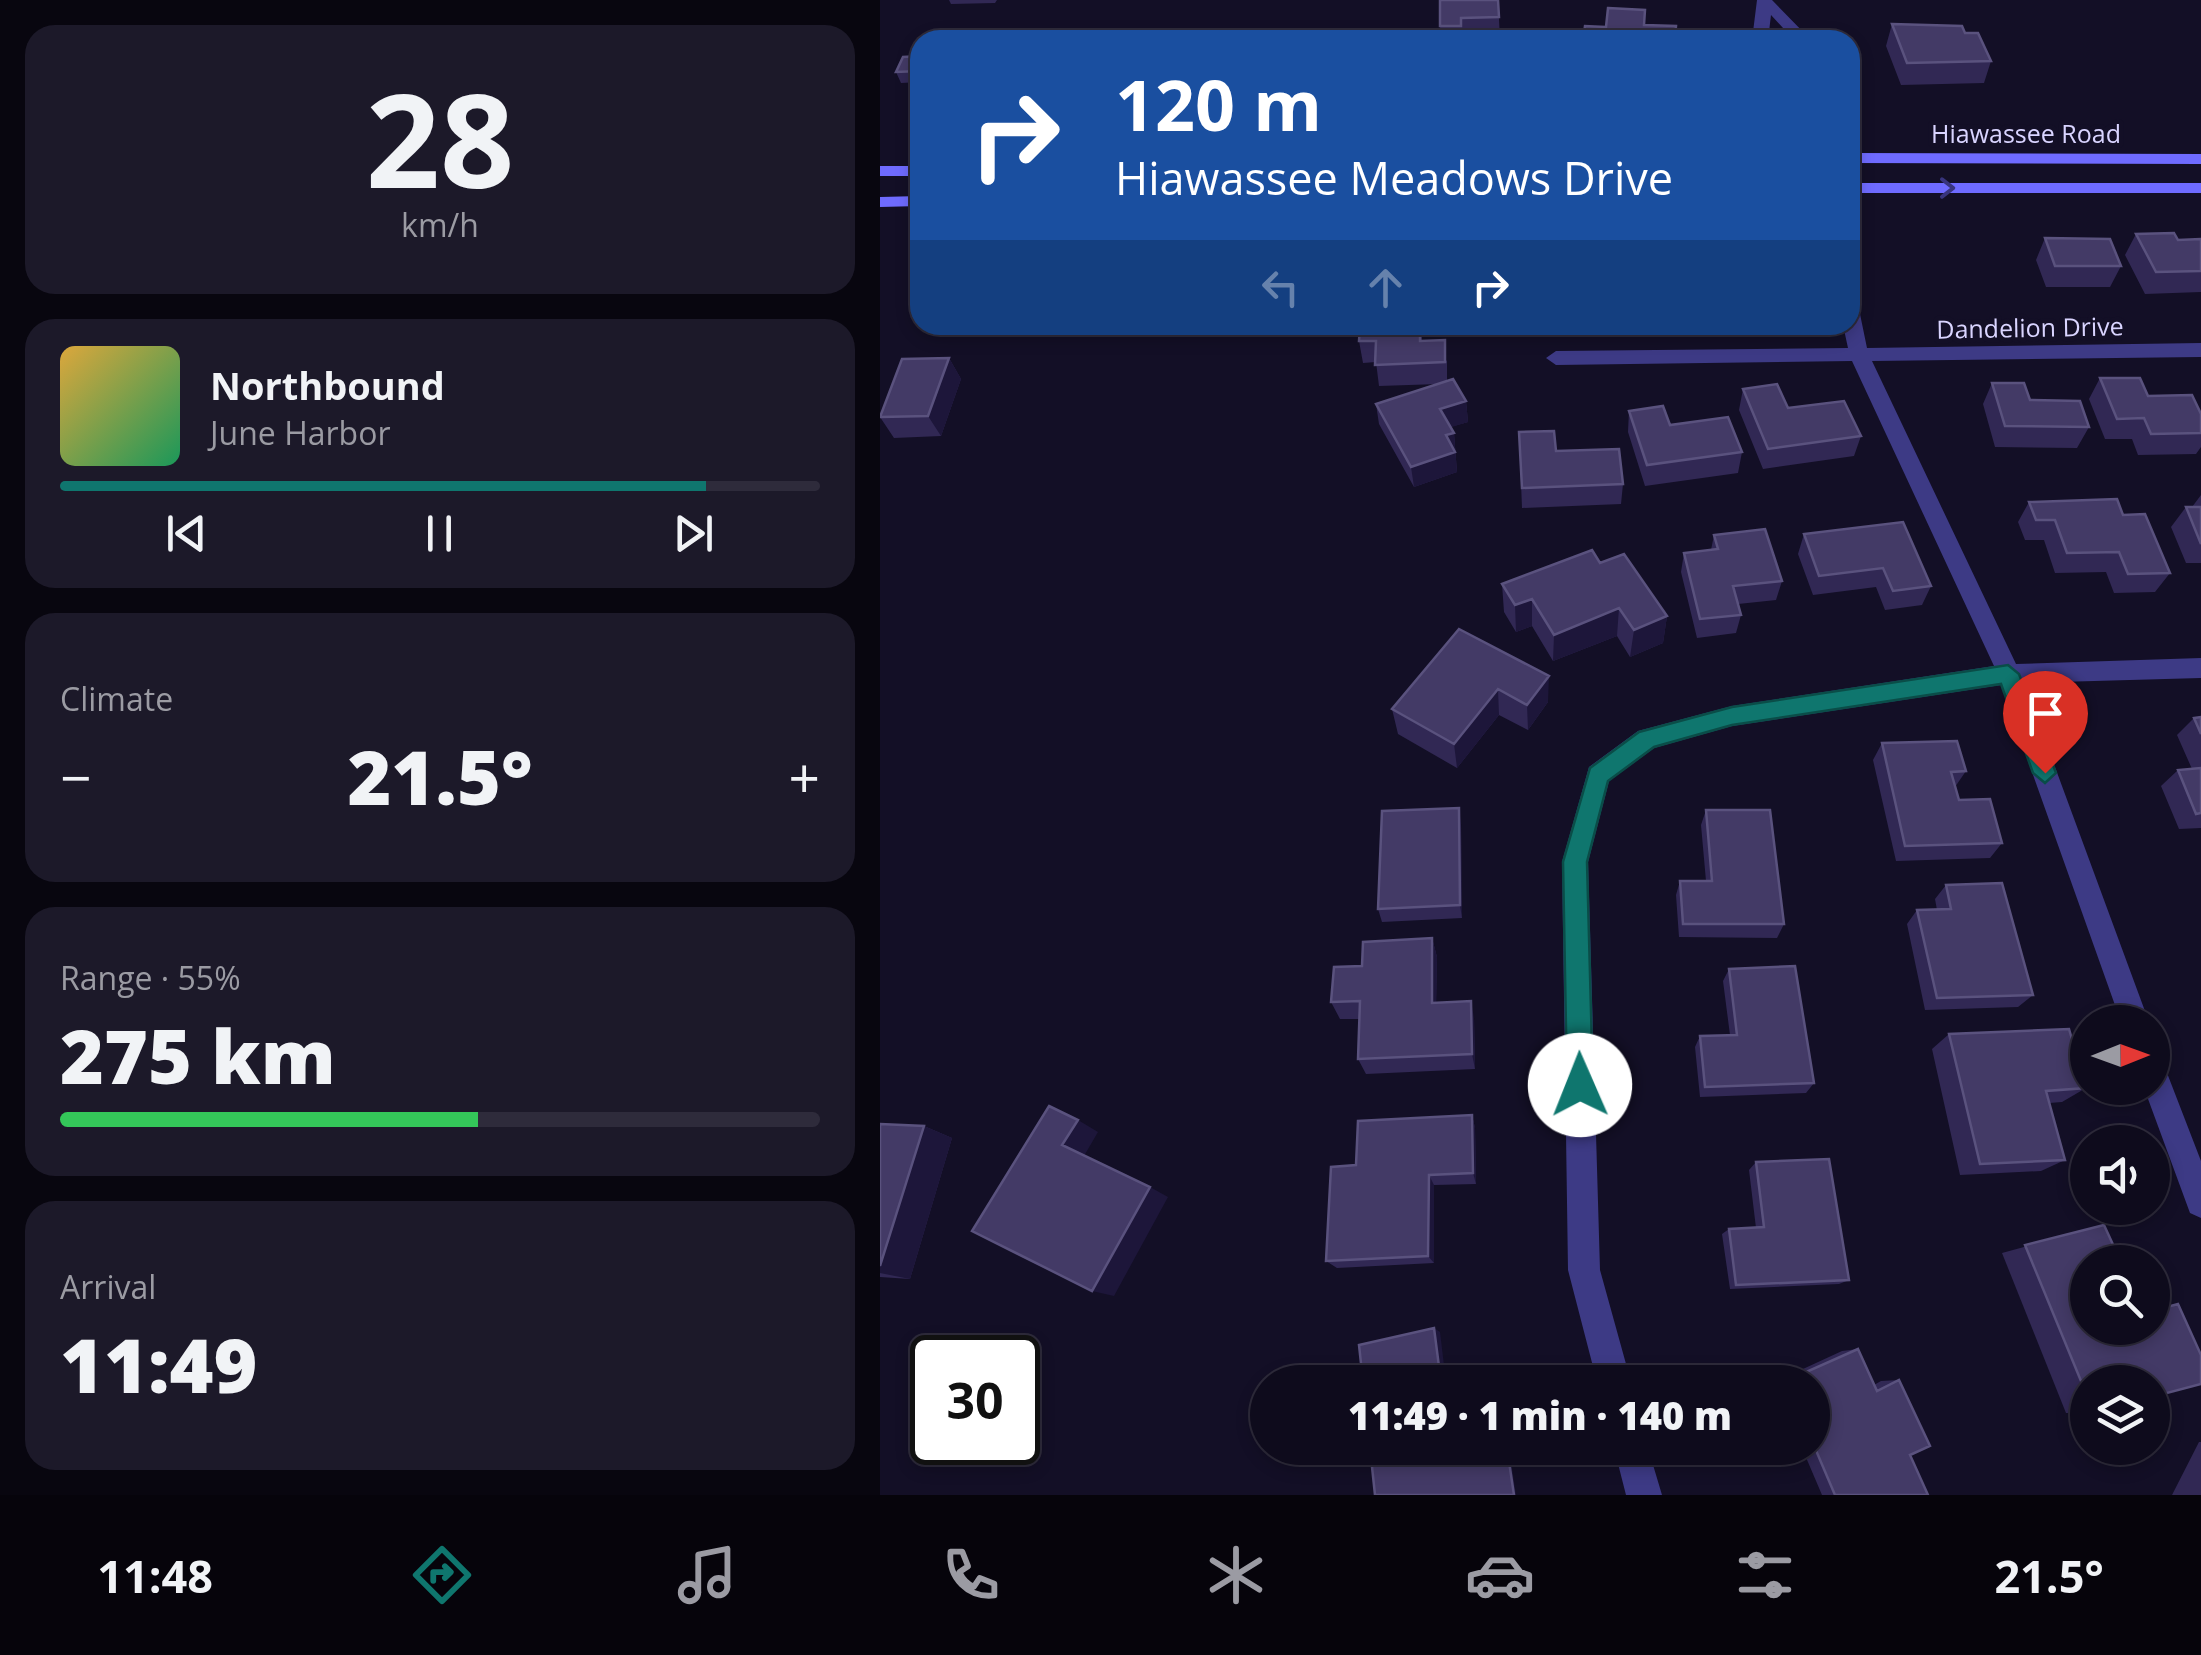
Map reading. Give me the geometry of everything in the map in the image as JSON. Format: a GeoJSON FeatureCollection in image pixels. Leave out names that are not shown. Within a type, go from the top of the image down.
{"type":"FeatureCollection","features":[{"type":"Feature","properties":{"kind":"street"},"geometry":{"type":"LineString","coordinates":[[1761,30],[1765,2]]}},
{"type":"Feature","properties":{"kind":"street"},"geometry":{"type":"LineString","coordinates":[[1765,2],[1792,30]]}},
{"type":"Feature","properties":{"kind":"street","name":"Hiawassee Road"},"geometry":{"type":"LineString","coordinates":[[1860,158],[2201,159]]}},
{"type":"Feature","properties":{"kind":"street"},"geometry":{"type":"LineString","coordinates":[[880,171],[910,170]]}},
{"type":"Feature","properties":{"kind":"street","name":"Hiawassee Road"},"geometry":{"type":"LineString","coordinates":[[1860,188],[2201,188]]}},
{"type":"Feature","properties":{"kind":"street"},"geometry":{"type":"LineString","coordinates":[[880,202],[910,201]]}},
{"type":"Feature","properties":{"kind":"street"},"geometry":{"type":"LineString","coordinates":[[1855,335],[1859,354],[2008,674],[2129,1005]]}},
{"type":"Feature","properties":{"kind":"street","name":"Dandelion Drive"},"geometry":{"type":"LineString","coordinates":[[1556,358],[2201,350]]}},
{"type":"Feature","properties":{"kind":"street"},"geometry":{"type":"LineString","coordinates":[[1609,1365],[1584,1270],[1575,862],[1598,776],[1648,739],[1732,716],[2008,674],[2201,668]]}},
{"type":"Feature","properties":{"kind":"street"},"geometry":{"type":"LineString","coordinates":[[2165,1105],[2201,1202]]}},
{"type":"Feature","properties":{"kind":"street"},"geometry":{"type":"LineString","coordinates":[[1636,1465],[1644,1495]]}},
{"type":"Feature","properties":{"kind":"building"},"geometry":{"type":"Polygon","coordinates":[[[1440,0],[1498,0],[1499,17],[1461,18],[1461,26],[1440,26],[1440,0]]]}},
{"type":"Feature","properties":{"kind":"building"},"geometry":{"type":"Polygon","coordinates":[[[1608,8],[1645,10],[1644,25],[1676,26],[1676,30],[1584,30],[1585,26],[1606,27],[1608,8]]]}},
{"type":"Feature","properties":{"kind":"building"},"geometry":{"type":"Polygon","coordinates":[[[1892,24],[1962,26],[1965,33],[1978,33],[1991,61],[1907,63],[1892,24]]]}},
{"type":"Feature","properties":{"kind":"building"},"geometry":{"type":"Polygon","coordinates":[[[903,57],[910,57],[910,71],[896,72],[903,57]]]}},
{"type":"Feature","properties":{"kind":"building"},"geometry":{"type":"Polygon","coordinates":[[[2174,233],[2178,240],[2201,239],[2201,271],[2156,272],[2136,234],[2174,233]]]}},
{"type":"Feature","properties":{"kind":"building"},"geometry":{"type":"Polygon","coordinates":[[[2045,238],[2110,239],[2121,266],[2055,266],[2045,238]]]}},
{"type":"Feature","properties":{"kind":"building"},"geometry":{"type":"Polygon","coordinates":[[[1359,335],[1420,335],[1420,341],[1445,340],[1445,362],[1375,365],[1376,341],[1359,341],[1359,335]]]}},
{"type":"Feature","properties":{"kind":"building"},"geometry":{"type":"Polygon","coordinates":[[[949,358],[928,416],[880,417],[902,359],[949,358]]]}},
{"type":"Feature","properties":{"kind":"building"},"geometry":{"type":"Polygon","coordinates":[[[2100,378],[2140,378],[2148,396],[2192,395],[2201,414],[2201,433],[2151,434],[2144,418],[2117,419],[2100,378]]]}},
{"type":"Feature","properties":{"kind":"building"},"geometry":{"type":"Polygon","coordinates":[[[1453,379],[1466,401],[1440,409],[1454,433],[1446,435],[1455,452],[1411,467],[1376,404],[1453,379]]]}},
{"type":"Feature","properties":{"kind":"building"},"geometry":{"type":"Polygon","coordinates":[[[1992,383],[2024,383],[2030,400],[2080,401],[2089,427],[2005,426],[1992,383]]]}},
{"type":"Feature","properties":{"kind":"building"},"geometry":{"type":"Polygon","coordinates":[[[1777,384],[1788,408],[1844,401],[1861,436],[1768,449],[1743,389],[1777,384]]]}},
{"type":"Feature","properties":{"kind":"building"},"geometry":{"type":"Polygon","coordinates":[[[1663,406],[1670,425],[1728,417],[1742,452],[1647,465],[1629,411],[1663,406]]]}},
{"type":"Feature","properties":{"kind":"building"},"geometry":{"type":"Polygon","coordinates":[[[1554,431],[1556,451],[1619,449],[1623,484],[1522,488],[1519,432],[1554,431]]]}},
{"type":"Feature","properties":{"kind":"building"},"geometry":{"type":"Polygon","coordinates":[[[2117,499],[2123,515],[2145,514],[2170,573],[2128,574],[2119,552],[2067,553],[2055,520],[2036,520],[2029,502],[2117,499]]]}},
{"type":"Feature","properties":{"kind":"building"},"geometry":{"type":"Polygon","coordinates":[[[2186,507],[2201,507],[2201,544],[2186,507]]]}},
{"type":"Feature","properties":{"kind":"building"},"geometry":{"type":"Polygon","coordinates":[[[1903,522],[1931,586],[1893,591],[1883,568],[1819,576],[1804,534],[1903,522]]]}},
{"type":"Feature","properties":{"kind":"building"},"geometry":{"type":"Polygon","coordinates":[[[1765,529],[1782,581],[1733,586],[1741,615],[1700,619],[1684,553],[1718,549],[1714,535],[1765,529]]]}},
{"type":"Feature","properties":{"kind":"building"},"geometry":{"type":"Polygon","coordinates":[[[1592,550],[1600,563],[1624,554],[1667,616],[1634,630],[1619,608],[1554,635],[1532,599],[1515,605],[1502,584],[1592,550]]]}},
{"type":"Feature","properties":{"kind":"building"},"geometry":{"type":"Polygon","coordinates":[[[1459,629],[1549,676],[1527,705],[1498,689],[1454,744],[1392,709],[1459,629]]]}},
{"type":"Feature","properties":{"kind":"building"},"geometry":{"type":"Polygon","coordinates":[[[1957,741],[1966,771],[1951,772],[1959,800],[1990,799],[2002,843],[1905,846],[1882,743],[1957,741]]]}},
{"type":"Feature","properties":{"kind":"building"},"geometry":{"type":"Polygon","coordinates":[[[2201,768],[2201,813],[2196,814],[2178,770],[2201,768]]]}},
{"type":"Feature","properties":{"kind":"building"},"geometry":{"type":"Polygon","coordinates":[[[1459,808],[1460,905],[1378,909],[1382,811],[1459,808]]]}},
{"type":"Feature","properties":{"kind":"building"},"geometry":{"type":"Polygon","coordinates":[[[1706,810],[1770,810],[1784,924],[1683,924],[1680,881],[1712,881],[1706,810]]]}},
{"type":"Feature","properties":{"kind":"building"},"geometry":{"type":"Polygon","coordinates":[[[2002,883],[2033,995],[1937,998],[1917,910],[1951,909],[1946,885],[2002,883]]]}},
{"type":"Feature","properties":{"kind":"building"},"geometry":{"type":"Polygon","coordinates":[[[1432,938],[1432,1003],[1471,1001],[1472,1054],[1358,1059],[1360,1001],[1331,1002],[1334,967],[1362,966],[1363,942],[1432,938]]]}},
{"type":"Feature","properties":{"kind":"building"},"geometry":{"type":"Polygon","coordinates":[[[1795,966],[1814,1083],[1705,1087],[1700,1036],[1737,1035],[1729,969],[1795,966]]]}},
{"type":"Feature","properties":{"kind":"building"},"geometry":{"type":"Polygon","coordinates":[[[2069,1029],[2070,1089],[2046,1091],[2065,1160],[1980,1164],[1949,1034],[2069,1029]]]}},
{"type":"Feature","properties":{"kind":"building"},"geometry":{"type":"Polygon","coordinates":[[[1049,1106],[1078,1120],[1062,1145],[1150,1187],[1092,1291],[972,1231],[1049,1106]]]}},
{"type":"Feature","properties":{"kind":"building"},"geometry":{"type":"Polygon","coordinates":[[[1472,1115],[1473,1173],[1429,1175],[1428,1256],[1326,1261],[1331,1167],[1356,1165],[1358,1121],[1472,1115]]]}},
{"type":"Feature","properties":{"kind":"building"},"geometry":{"type":"Polygon","coordinates":[[[880,1124],[924,1126],[880,1266],[880,1124]]]}},
{"type":"Feature","properties":{"kind":"building"},"geometry":{"type":"Polygon","coordinates":[[[1829,1159],[1849,1280],[1736,1285],[1729,1229],[1764,1227],[1756,1162],[1829,1159]]]}},
{"type":"Feature","properties":{"kind":"building"},"geometry":{"type":"Polygon","coordinates":[[[2104,1225],[2113,1245],[2070,1245],[2070,1345],[2170,1345],[2170,1306],[2178,1304],[2201,1355],[2201,1384],[2170,1392],[2170,1365],[2074,1365],[2025,1245],[2104,1225]]]}},
{"type":"Feature","properties":{"kind":"building"},"geometry":{"type":"Polygon","coordinates":[[[1434,1328],[1439,1365],[1361,1365],[1359,1345],[1434,1328]]]}},
{"type":"Feature","properties":{"kind":"building"},"geometry":{"type":"Polygon","coordinates":[[[1858,1349],[1877,1391],[1899,1380],[1930,1446],[1910,1455],[1928,1495],[1835,1495],[1822,1465],[1830,1465],[1830,1365],[1822,1365],[1858,1349]]]}},
{"type":"Feature","properties":{"kind":"building"},"geometry":{"type":"Polygon","coordinates":[[[1372,1465],[1510,1465],[1514,1495],[1375,1495],[1372,1465]]]}},
{"type":"Feature","properties":{"kind":"route"},"geometry":{"type":"LineString","coordinates":[[1580,1085],[1575,862],[1598,776],[1648,739],[1732,716],[2008,674],[2045,773]]}}]}
